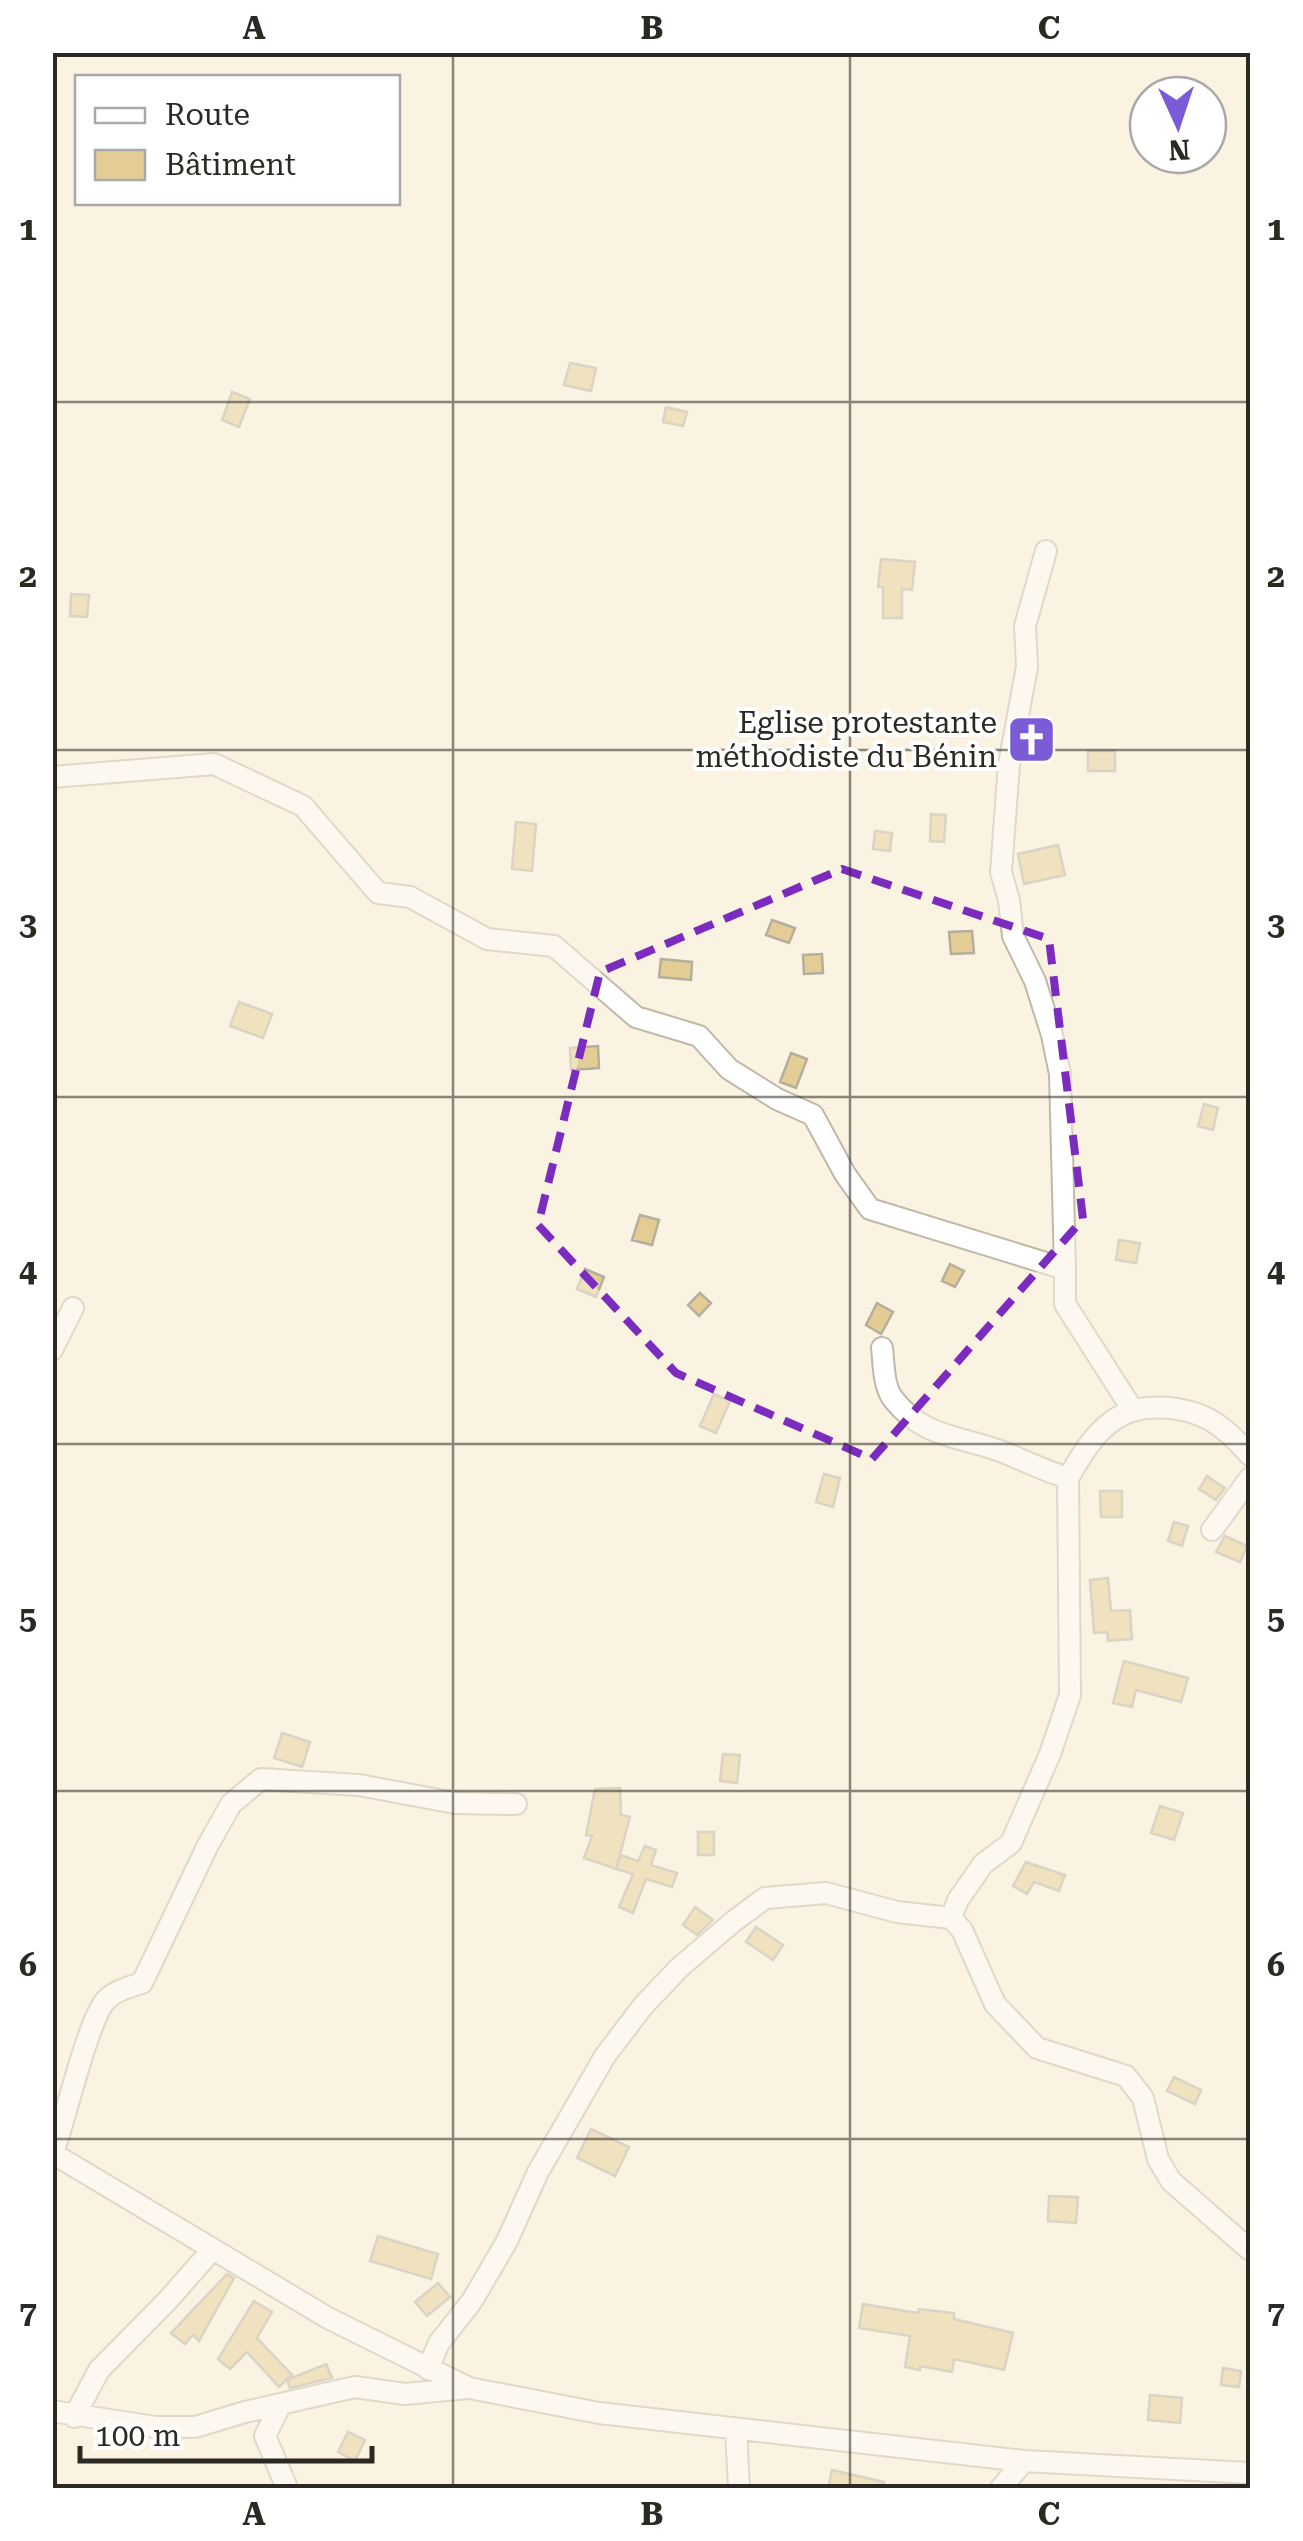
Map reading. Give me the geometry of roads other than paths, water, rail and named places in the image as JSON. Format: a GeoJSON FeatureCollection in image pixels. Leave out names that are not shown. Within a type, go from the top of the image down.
{"type":"FeatureCollection","features":[{"type":"Feature","properties":{"kind":"street"},"geometry":{"type":"LineString","coordinates":[[1046,551],[1025,626],[1027,667],[1010,764],[1000,872],[1009,900],[1012,936],[1035,981],[1060,1074],[1065,1304],[1132,1409]]}},
{"type":"Feature","properties":{"kind":"street"},"geometry":{"type":"LineString","coordinates":[[52,777],[214,764],[302,806],[378,893],[410,897],[487,939],[554,946],[636,1017],[699,1036],[729,1069],[812,1115],[870,1209],[1065,1269]]}},
{"type":"Feature","properties":{"kind":"street"},"geometry":{"type":"LineString","coordinates":[[52,1350],[72,1308]]}},
{"type":"Feature","properties":{"kind":"street"},"geometry":{"type":"LineString","coordinates":[[882,1348],[892,1398],[917,1420],[944,1437],[1002,1452],[1068,1478]]}},
{"type":"Feature","properties":{"kind":"street"},"geometry":{"type":"LineString","coordinates":[[951,1918],[958,1900],[983,1864],[1011,1844],[1050,1754],[1070,1695],[1068,1478],[1086,1448],[1109,1423],[1132,1409],[1170,1409],[1200,1414],[1222,1427],[1250,1455]]}},
{"type":"Feature","properties":{"kind":"street"},"geometry":{"type":"LineString","coordinates":[[1212,1530],[1250,1478]]}},
{"type":"Feature","properties":{"kind":"street"},"geometry":{"type":"LineString","coordinates":[[516,1804],[456,1803],[359,1785],[261,1780],[231,1804],[142,1983],[103,2002],[67,2101],[53,2154],[328,2318],[469,2388],[600,2413],[736,2430],[1024,2461],[1250,2473]]}},
{"type":"Feature","properties":{"kind":"street"},"geometry":{"type":"LineString","coordinates":[[428,2369],[439,2343],[472,2301],[498,2256],[538,2172],[605,2056],[643,2006],[679,1968],[766,1898],[826,1893],[897,1912],[951,1918],[962,1930],[995,2004],[1037,2048],[1126,2076],[1143,2098],[1158,2159],[1171,2181],[1250,2250]]}},
{"type":"Feature","properties":{"kind":"street"},"geometry":{"type":"LineString","coordinates":[[74,2417],[99,2370],[211,2251]]}},
{"type":"Feature","properties":{"kind":"street"},"geometry":{"type":"LineString","coordinates":[[52,2411],[156,2427],[195,2427],[355,2387],[405,2394],[469,2388]]}},
{"type":"Feature","properties":{"kind":"street"},"geometry":{"type":"LineString","coordinates":[[280,2406],[265,2436],[287,2488]]}},
{"type":"Feature","properties":{"kind":"street"},"geometry":{"type":"LineString","coordinates":[[736,2430],[739,2488]]}},
{"type":"Feature","properties":{"kind":"street"},"geometry":{"type":"LineString","coordinates":[[1001,2488],[1024,2461]]}},
{"type":"Feature","properties":{"kind":"place","name":"Eglise protestante méthodiste du Bénin"},"geometry":{"type":"Point","coordinates":[1032,740]}}]}
